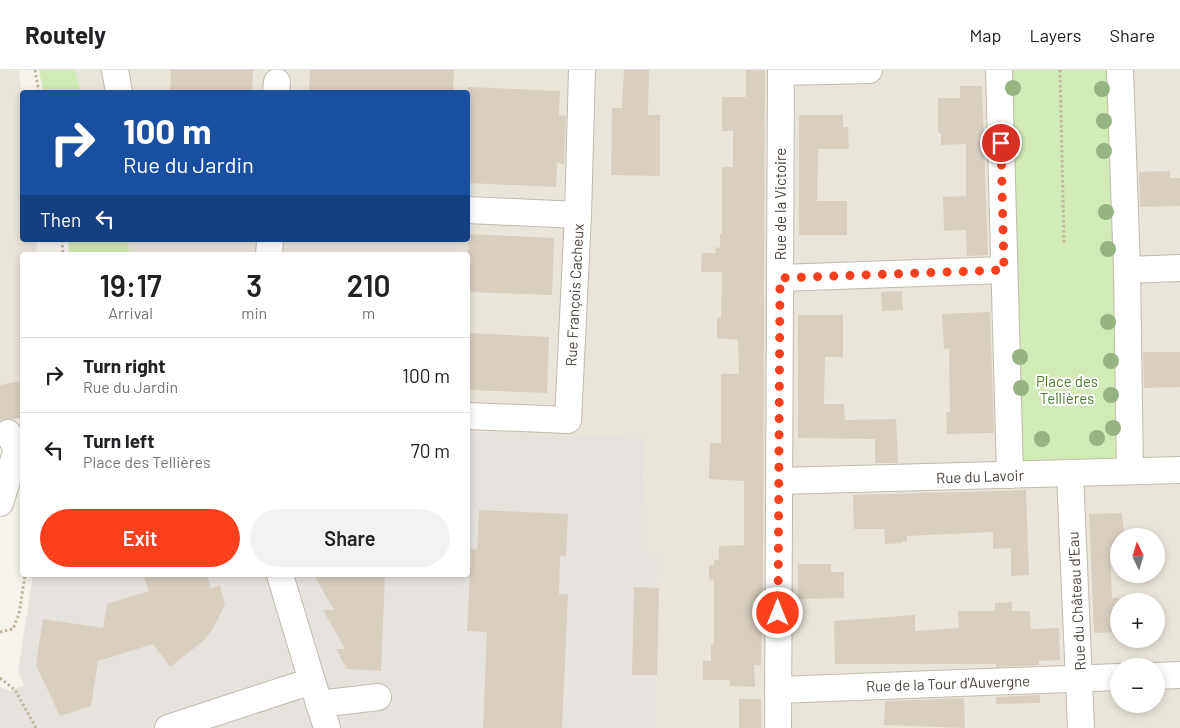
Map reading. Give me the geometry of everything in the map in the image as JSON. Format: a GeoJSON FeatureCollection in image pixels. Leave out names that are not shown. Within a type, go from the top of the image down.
{"type":"FeatureCollection","features":[{"type":"Feature","properties":{"kind":"street"},"geometry":{"type":"LineString","coordinates":[[115,70],[119,90]]}},
{"type":"Feature","properties":{"kind":"street","name":"Rue François Cacheux"},"geometry":{"type":"LineString","coordinates":[[470,416],[568,420],[578,215],[582,70]]}},
{"type":"Feature","properties":{"kind":"street"},"geometry":{"type":"LineString","coordinates":[[781,71],[869,70]]}},
{"type":"Feature","properties":{"kind":"street"},"geometry":{"type":"LineString","coordinates":[[999,70],[1010,475]]}},
{"type":"Feature","properties":{"kind":"street"},"geometry":{"type":"LineString","coordinates":[[1120,70],[1130,471]]}},
{"type":"Feature","properties":{"kind":"street","name":"Rue de la Victoire"},"geometry":{"type":"LineString","coordinates":[[778,728],[781,71]]}},
{"type":"Feature","properties":{"kind":"street"},"geometry":{"type":"LineString","coordinates":[[470,210],[578,215]]}},
{"type":"Feature","properties":{"kind":"street"},"geometry":{"type":"LineString","coordinates":[[1126,270],[1180,268]]}},
{"type":"Feature","properties":{"kind":"street"},"geometry":{"type":"LineString","coordinates":[[780,278],[1004,270]]}},
{"type":"Feature","properties":{"kind":"street"},"geometry":{"type":"LineString","coordinates":[[0,503],[17,449],[8,433]]}},
{"type":"Feature","properties":{"kind":"street","name":"Rue du Lavoir"},"geometry":{"type":"LineString","coordinates":[[780,481],[1180,470]]}},
{"type":"Feature","properties":{"kind":"street","name":"Rue du Château d'Eau"},"geometry":{"type":"LineString","coordinates":[[1070,474],[1081,728]]}},
{"type":"Feature","properties":{"kind":"street"},"geometry":{"type":"LineString","coordinates":[[281,577],[319,704]]}},
{"type":"Feature","properties":{"kind":"street"},"geometry":{"type":"LineString","coordinates":[[1165,676],[1180,675]]}},
{"type":"Feature","properties":{"kind":"street","name":"Rue de la Tour d'Auvergne"},"geometry":{"type":"LineString","coordinates":[[778,690],[1110,677]]}},
{"type":"Feature","properties":{"kind":"street"},"geometry":{"type":"LineString","coordinates":[[168,728],[319,704],[378,697]]}},
{"type":"Feature","properties":{"kind":"path"},"geometry":{"type":"LineString","coordinates":[[35,70],[39,90]]}},
{"type":"Feature","properties":{"kind":"path"},"geometry":{"type":"LineString","coordinates":[[1060,70],[1064,243]]}},
{"type":"Feature","properties":{"kind":"path"},"geometry":{"type":"LineString","coordinates":[[0,632],[13,629],[19,614],[25,577]]}},
{"type":"Feature","properties":{"kind":"path"},"geometry":{"type":"LineString","coordinates":[[0,678],[15,690],[36,728]]}},
{"type":"Feature","properties":{"kind":"shaded area"},"geometry":{"type":"Polygon","coordinates":[[[0,70],[19,71],[21,90],[20,242],[37,242],[36,252],[20,252],[20,402],[17,403],[19,419],[0,423],[0,70]]]}},
{"type":"Feature","properties":{"kind":"shaded area"},"geometry":{"type":"Polygon","coordinates":[[[75,70],[1180,70],[1180,728],[656,728],[658,554],[642,552],[644,439],[470,432],[470,252],[130,252],[127,242],[470,242],[470,90],[80,90],[75,70]]]}},
{"type":"Feature","properties":{"kind":"shaded area"},"geometry":{"type":"Polygon","coordinates":[[[470,432],[644,438],[642,552],[658,554],[656,728],[0,728],[0,687],[10,691],[24,685],[18,671],[33,577],[470,577],[470,432]]]}},
{"type":"Feature","properties":{"kind":"green space"},"geometry":{"type":"Polygon","coordinates":[[[39,70],[75,70],[80,90],[43,90],[39,70]]]}},
{"type":"Feature","properties":{"kind":"green space","name":"Place des Tellières"},"geometry":{"type":"Polygon","coordinates":[[[1010,70],[1108,70],[1120,462],[1019,463],[1010,70]]]}},
{"type":"Feature","properties":{"kind":"green space"},"geometry":{"type":"Polygon","coordinates":[[[68,242],[127,242],[130,252],[69,252],[68,242]]]}},
{"type":"Feature","properties":{"kind":"building"},"geometry":{"type":"Polygon","coordinates":[[[171,70],[253,70],[252,90],[170,90],[171,70]]]}},
{"type":"Feature","properties":{"kind":"building"},"geometry":{"type":"Polygon","coordinates":[[[310,70],[454,70],[453,90],[309,90],[310,70]]]}},
{"type":"Feature","properties":{"kind":"building"},"geometry":{"type":"Polygon","coordinates":[[[624,70],[649,70],[648,115],[660,115],[660,176],[611,175],[612,108],[622,108],[624,70]]]}},
{"type":"Feature","properties":{"kind":"building"},"geometry":{"type":"Polygon","coordinates":[[[746,70],[765,71],[763,579],[761,665],[754,665],[755,687],[730,686],[729,680],[703,680],[703,660],[711,661],[711,644],[714,644],[714,581],[709,579],[709,565],[714,565],[714,560],[719,560],[719,546],[744,545],[744,481],[709,479],[710,443],[721,443],[721,374],[739,374],[738,340],[717,338],[717,318],[721,318],[722,272],[701,272],[702,253],[716,253],[715,247],[720,248],[720,234],[722,234],[722,167],[733,167],[733,131],[722,131],[722,97],[746,97],[746,70]]]}},
{"type":"Feature","properties":{"kind":"building"},"geometry":{"type":"Polygon","coordinates":[[[960,86],[982,86],[988,255],[967,256],[966,230],[944,231],[943,197],[966,196],[966,144],[941,145],[941,133],[938,133],[938,98],[960,98],[960,86]]]}},
{"type":"Feature","properties":{"kind":"building"},"geometry":{"type":"Polygon","coordinates":[[[468,87],[560,91],[559,115],[566,116],[564,164],[557,163],[556,187],[470,183],[470,90],[468,90],[468,87]]]}},
{"type":"Feature","properties":{"kind":"building"},"geometry":{"type":"Polygon","coordinates":[[[799,115],[843,115],[843,127],[848,127],[849,149],[818,149],[817,201],[847,201],[847,235],[799,235],[799,115]]]}},
{"type":"Feature","properties":{"kind":"building"},"geometry":{"type":"Polygon","coordinates":[[[1170,171],[1170,178],[1180,178],[1180,206],[1140,207],[1139,172],[1170,171]]]}},
{"type":"Feature","properties":{"kind":"building"},"geometry":{"type":"Polygon","coordinates":[[[470,234],[554,238],[552,295],[470,292],[470,252],[468,252],[470,234]]]}},
{"type":"Feature","properties":{"kind":"building"},"geometry":{"type":"Polygon","coordinates":[[[902,291],[903,310],[882,311],[881,292],[902,291]]]}},
{"type":"Feature","properties":{"kind":"building"},"geometry":{"type":"Polygon","coordinates":[[[990,312],[994,433],[947,434],[946,412],[950,412],[949,348],[944,349],[942,314],[990,312]]]}},
{"type":"Feature","properties":{"kind":"building"},"geometry":{"type":"Polygon","coordinates":[[[798,315],[843,315],[843,357],[825,357],[824,404],[844,404],[845,420],[896,419],[898,463],[875,463],[875,439],[798,438],[798,315]]]}},
{"type":"Feature","properties":{"kind":"building"},"geometry":{"type":"Polygon","coordinates":[[[470,333],[549,337],[547,393],[470,390],[470,333]]]}},
{"type":"Feature","properties":{"kind":"building"},"geometry":{"type":"Polygon","coordinates":[[[1143,352],[1180,352],[1180,387],[1144,388],[1143,352]]]}},
{"type":"Feature","properties":{"kind":"building"},"geometry":{"type":"Polygon","coordinates":[[[20,381],[20,418],[0,420],[0,385],[20,381]]]}},
{"type":"Feature","properties":{"kind":"building"},"geometry":{"type":"Polygon","coordinates":[[[1026,490],[1029,575],[1011,576],[1011,548],[993,549],[993,532],[907,536],[907,541],[902,541],[902,543],[885,544],[884,529],[854,529],[853,495],[1026,490]]]}},
{"type":"Feature","properties":{"kind":"building"},"geometry":{"type":"Polygon","coordinates":[[[479,510],[568,514],[566,556],[560,556],[559,594],[568,594],[562,728],[483,728],[487,632],[467,631],[471,549],[477,550],[479,510]]]}},
{"type":"Feature","properties":{"kind":"building"},"geometry":{"type":"Polygon","coordinates":[[[1122,513],[1123,528],[1110,528],[1110,583],[1112,593],[1110,593],[1110,632],[1094,633],[1089,514],[1122,513]]]}},
{"type":"Feature","properties":{"kind":"building"},"geometry":{"type":"Polygon","coordinates":[[[798,564],[831,564],[831,572],[844,572],[844,598],[798,599],[798,564]]]}},
{"type":"Feature","properties":{"kind":"building"},"geometry":{"type":"Polygon","coordinates":[[[144,577],[208,577],[211,588],[220,585],[225,605],[212,630],[202,642],[170,667],[153,644],[98,661],[91,706],[60,716],[36,665],[43,619],[103,628],[107,604],[149,591],[144,577]]]}},
{"type":"Feature","properties":{"kind":"building"},"geometry":{"type":"Polygon","coordinates":[[[315,577],[385,577],[381,671],[347,669],[336,649],[345,649],[323,610],[334,610],[315,577]]]}},
{"type":"Feature","properties":{"kind":"building"},"geometry":{"type":"Polygon","coordinates":[[[634,587],[659,588],[657,675],[632,675],[634,587]]]}},
{"type":"Feature","properties":{"kind":"building"},"geometry":{"type":"Polygon","coordinates":[[[1012,602],[1012,611],[1030,611],[1031,629],[1059,628],[1060,660],[1039,661],[1039,665],[996,667],[996,664],[835,664],[834,621],[915,615],[915,631],[959,628],[958,611],[995,611],[995,603],[1012,602]]]}},
{"type":"Feature","properties":{"kind":"building"},"geometry":{"type":"Polygon","coordinates":[[[1040,695],[1040,703],[996,704],[996,697],[1040,695]]]}},
{"type":"Feature","properties":{"kind":"building"},"geometry":{"type":"Polygon","coordinates":[[[964,698],[965,728],[884,725],[885,701],[964,698]]]}},
{"type":"Feature","properties":{"kind":"building"},"geometry":{"type":"Polygon","coordinates":[[[739,699],[761,699],[761,728],[739,728],[739,699]]]}},
{"type":"Feature","properties":{"kind":"route"},"geometry":{"type":"LineString","coordinates":[[778,613],[780,278],[1004,270],[1001,143]]}}]}
